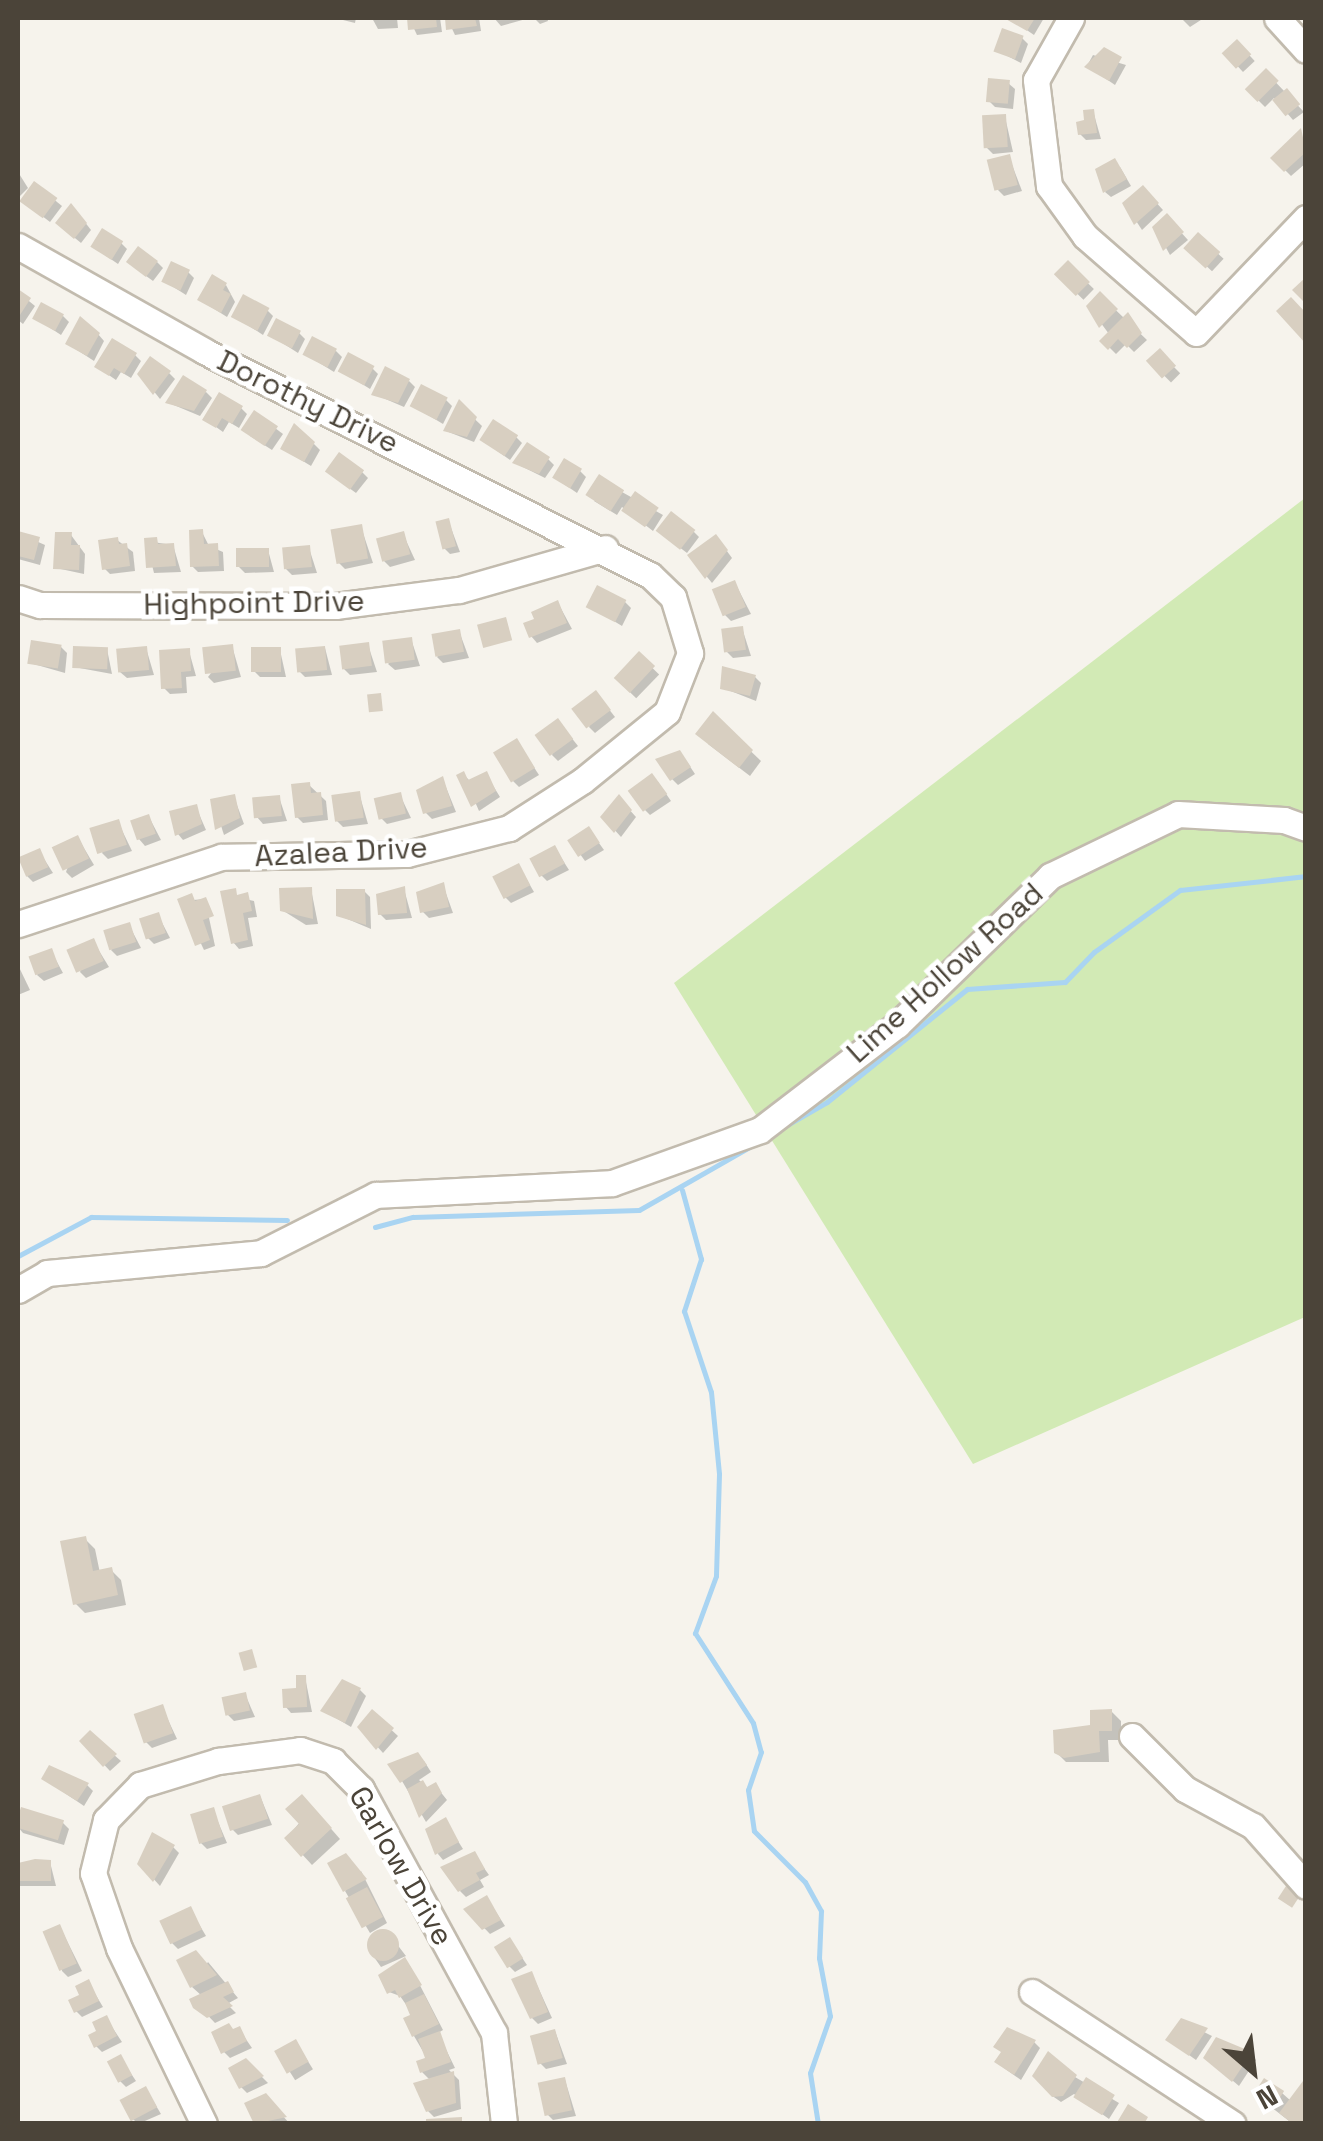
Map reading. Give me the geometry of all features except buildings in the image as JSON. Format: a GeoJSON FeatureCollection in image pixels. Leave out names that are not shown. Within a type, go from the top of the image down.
{"type":"FeatureCollection","features":[{"type":"Feature","properties":{"kind":"street"},"geometry":{"type":"LineString","coordinates":[[1071,18],[1036,80],[1049,186],[1085,236],[1196,333],[1306,218]]}},
{"type":"Feature","properties":{"kind":"street"},"geometry":{"type":"LineString","coordinates":[[1277,18],[1306,50]]}},
{"type":"Feature","properties":{"kind":"street","name":"Dorothy Drive"},"geometry":{"type":"LineString","coordinates":[[18,246],[204,351],[604,548]]}},
{"type":"Feature","properties":{"kind":"street","name":"Highpoint Drive"},"geometry":{"type":"LineString","coordinates":[[18,598],[40,605],[336,606],[459,590],[604,548]]}},
{"type":"Feature","properties":{"kind":"street","name":"Azalea Drive"},"geometry":{"type":"LineString","coordinates":[[18,924],[220,857],[407,854],[465,844],[509,828],[582,781],[667,712],[690,653],[673,597],[604,548]]}},
{"type":"Feature","properties":{"kind":"street","name":"Lime Hollow Road"},"geometry":{"type":"LineString","coordinates":[[18,1290],[47,1273],[261,1253],[376,1195],[629,1178],[760,1130],[897,1025],[1050,876],[1178,814],[1284,820],[1306,828]]}},
{"type":"Feature","properties":{"kind":"street"},"geometry":{"type":"LineString","coordinates":[[1132,1736],[1185,1789],[1253,1826],[1306,1886]]}},
{"type":"Feature","properties":{"kind":"street","name":"Garlow Drive"},"geometry":{"type":"LineString","coordinates":[[204,2124],[119,1948],[93,1873],[106,1820],[140,1785],[218,1761],[300,1750],[334,1761],[360,1789],[399,1858],[494,2033],[504,2124]]}},
{"type":"Feature","properties":{"kind":"street"},"geometry":{"type":"LineString","coordinates":[[1032,1992],[1233,2124]]}},
{"type":"Feature","properties":{"kind":"green space"},"geometry":{"type":"Polygon","coordinates":[[[1305,498],[1305,1317],[973,1464],[674,983],[1305,498]]]}},
{"type":"Feature","properties":{"kind":"waterway"},"geometry":{"type":"LineString","coordinates":[[780,1129],[827,1102],[967,989],[1065,982],[1094,952],[1180,890],[1306,876]]}},
{"type":"Feature","properties":{"kind":"waterway"},"geometry":{"type":"LineString","coordinates":[[375,1227],[413,1217],[639,1210],[753,1145]]}},
{"type":"Feature","properties":{"kind":"waterway"},"geometry":{"type":"LineString","coordinates":[[682,1190],[701,1259],[684,1311],[711,1392],[719,1474],[716,1576],[695,1633],[753,1723],[761,1752],[748,1790],[754,1831],[805,1882],[821,1911],[819,1958],[830,2016],[810,2073],[818,2124]]}},
{"type":"Feature","properties":{"kind":"waterway"},"geometry":{"type":"LineString","coordinates":[[18,1256],[91,1217],[287,1220]]}}]}
